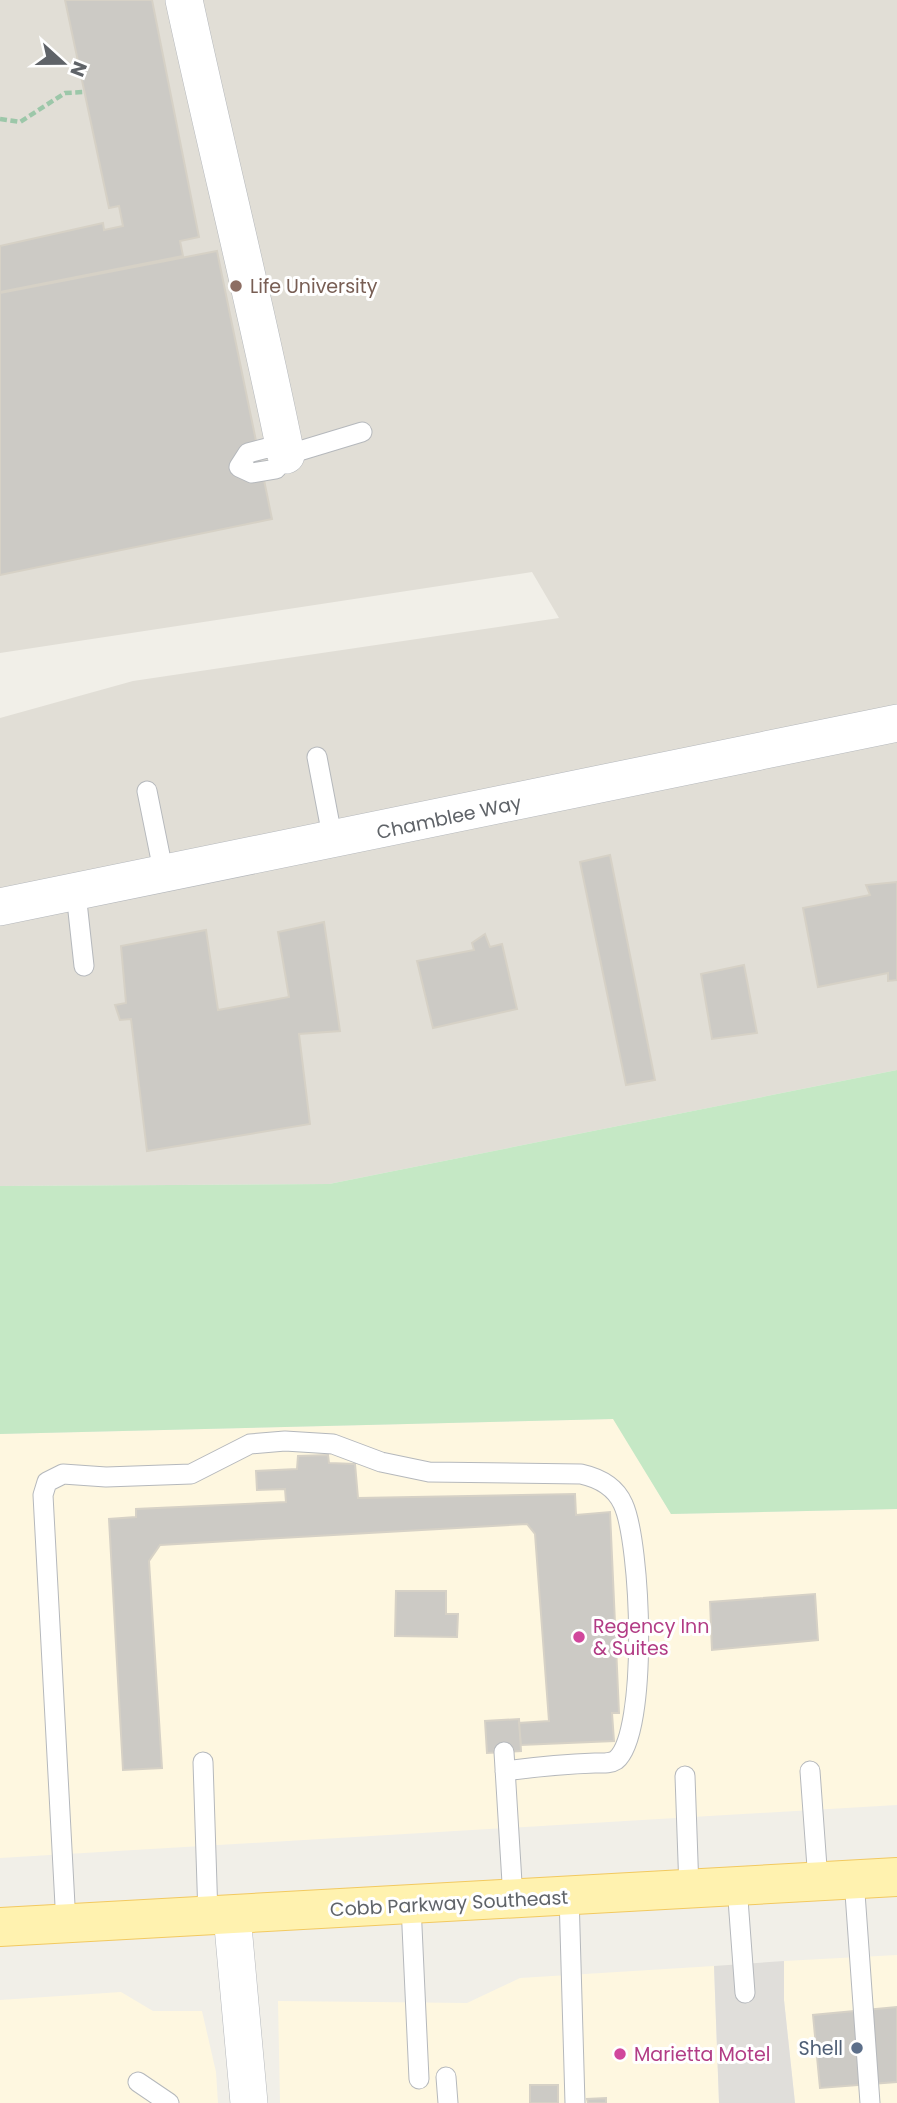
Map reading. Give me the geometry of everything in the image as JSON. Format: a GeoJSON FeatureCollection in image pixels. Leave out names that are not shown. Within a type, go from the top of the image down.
{"type":"FeatureCollection","features":[{"type":"Feature","properties":{"kind":"main road","name":"Cobb Parkway Southeast"},"geometry":{"type":"LineString","coordinates":[[0,1927],[897,1877]]}},
{"type":"Feature","properties":{"kind":"street"},"geometry":{"type":"LineString","coordinates":[[184,0],[230,210],[250,278],[286,455]]}},
{"type":"Feature","properties":{"kind":"street","name":"Chamblee Way"},"geometry":{"type":"LineString","coordinates":[[0,908],[897,723]]}},
{"type":"Feature","properties":{"kind":"street"},"geometry":{"type":"LineString","coordinates":[[220,1915],[249,2103]]}},
{"type":"Feature","properties":{"kind":"lane"},"geometry":{"type":"LineString","coordinates":[[286,455],[362,432]]}},
{"type":"Feature","properties":{"kind":"lane"},"geometry":{"type":"LineString","coordinates":[[317,757],[332,841]]}},
{"type":"Feature","properties":{"kind":"lane"},"geometry":{"type":"LineString","coordinates":[[146,791],[164,875]]}},
{"type":"Feature","properties":{"kind":"lane"},"geometry":{"type":"LineString","coordinates":[[76,893],[84,966]]}},
{"type":"Feature","properties":{"kind":"lane"},"geometry":{"type":"LineString","coordinates":[[66,1924],[43,1507],[47,1482],[63,1474],[106,1477],[191,1474],[250,1444],[285,1441],[333,1444],[381,1462],[429,1472],[548,1472],[599,1478],[617,1493],[623,1504],[636,1556],[637,1689],[625,1746],[617,1759],[608,1763],[504,1762],[513,1899]]}},
{"type":"Feature","properties":{"kind":"lane"},"geometry":{"type":"LineString","coordinates":[[203,1762],[220,1915]]}},
{"type":"Feature","properties":{"kind":"lane"},"geometry":{"type":"LineString","coordinates":[[810,1771],[836,1880],[870,2103]]}},
{"type":"Feature","properties":{"kind":"lane"},"geometry":{"type":"LineString","coordinates":[[685,1776],[689,1889]]}},
{"type":"Feature","properties":{"kind":"lane"},"geometry":{"type":"LineString","coordinates":[[737,1886],[745,1993]]}},
{"type":"Feature","properties":{"kind":"lane"},"geometry":{"type":"LineString","coordinates":[[569,1895],[575,2103]]}},
{"type":"Feature","properties":{"kind":"lane"},"geometry":{"type":"LineString","coordinates":[[411,1906],[419,2079]]}},
{"type":"Feature","properties":{"kind":"lane"},"geometry":{"type":"LineString","coordinates":[[446,2077],[448,2103]]}},
{"type":"Feature","properties":{"kind":"lane"},"geometry":{"type":"LineString","coordinates":[[138,2082],[169,2103]]}},
{"type":"Feature","properties":{"kind":"path"},"geometry":{"type":"LineString","coordinates":[[0,119],[20,122],[65,93],[84,92]]}},
{"type":"Feature","properties":{"kind":"shaded area"},"geometry":{"type":"Polygon","coordinates":[[[0,0],[897,0],[897,1070],[329,1184],[0,1186],[0,718],[133,681],[559,618],[532,572],[0,653],[0,0]]]}},
{"type":"Feature","properties":{"kind":"shaded area"},"geometry":{"type":"Polygon","coordinates":[[[614,1419],[671,1514],[897,1509],[897,1805],[0,1858],[0,1431],[1,1434],[614,1419]]]}},
{"type":"Feature","properties":{"kind":"shaded area"},"geometry":{"type":"Polygon","coordinates":[[[897,1955],[897,2103],[795,2103],[784,2000],[784,1961],[897,1955]]]}},
{"type":"Feature","properties":{"kind":"shaded area"},"geometry":{"type":"Polygon","coordinates":[[[784,1961],[784,2000],[795,2103],[719,2103],[714,1966],[784,1961]]]}},
{"type":"Feature","properties":{"kind":"shaded area"},"geometry":{"type":"Polygon","coordinates":[[[714,1966],[719,2103],[280,2103],[278,2001],[467,2003],[520,1978],[714,1966]]]}},
{"type":"Feature","properties":{"kind":"shaded area"},"geometry":{"type":"Polygon","coordinates":[[[121,1992],[153,2011],[202,2011],[216,2072],[218,2103],[0,2103],[0,2000],[121,1992]]]}},
{"type":"Feature","properties":{"kind":"green space"},"geometry":{"type":"Polygon","coordinates":[[[897,1070],[897,1509],[671,1514],[613,1419],[0,1434],[0,1186],[329,1184],[897,1070]]]}},
{"type":"Feature","properties":{"kind":"building"},"geometry":{"type":"Polygon","coordinates":[[[65,0],[152,0],[199,237],[180,241],[183,256],[0,292],[0,246],[103,223],[104,230],[123,226],[119,206],[109,208],[65,0]]]}},
{"type":"Feature","properties":{"kind":"building"},"geometry":{"type":"Polygon","coordinates":[[[217,251],[272,519],[0,575],[0,293],[217,251]]]}},
{"type":"Feature","properties":{"kind":"building"},"geometry":{"type":"Polygon","coordinates":[[[610,855],[655,1080],[626,1085],[580,862],[610,855]]]}},
{"type":"Feature","properties":{"kind":"building"},"geometry":{"type":"Polygon","coordinates":[[[897,882],[897,980],[888,981],[888,973],[818,987],[803,908],[870,895],[866,885],[897,882]]]}},
{"type":"Feature","properties":{"kind":"building"},"geometry":{"type":"Polygon","coordinates":[[[324,922],[340,1031],[299,1034],[310,1124],[147,1151],[131,1019],[120,1020],[115,1005],[126,1003],[121,946],[206,930],[218,1010],[289,997],[278,932],[324,922]]]}},
{"type":"Feature","properties":{"kind":"building"},"geometry":{"type":"Polygon","coordinates":[[[485,934],[490,947],[502,944],[517,1009],[433,1028],[417,961],[474,950],[472,943],[485,934]]]}},
{"type":"Feature","properties":{"kind":"building"},"geometry":{"type":"Polygon","coordinates":[[[744,965],[757,1033],[712,1039],[701,974],[744,965]]]}},
{"type":"Feature","properties":{"kind":"building","name":"Regency Inn & Suites"},"geometry":{"type":"Polygon","coordinates":[[[328,1455],[329,1463],[355,1464],[358,1498],[575,1494],[576,1515],[610,1512],[619,1713],[612,1713],[614,1741],[521,1745],[519,1723],[549,1721],[535,1534],[527,1524],[160,1545],[149,1561],[162,1768],[123,1770],[109,1519],[136,1517],[136,1509],[286,1502],[285,1489],[257,1490],[256,1471],[297,1469],[298,1456],[328,1455]]]}},
{"type":"Feature","properties":{"kind":"building"},"geometry":{"type":"Polygon","coordinates":[[[396,1591],[446,1591],[446,1614],[458,1614],[457,1637],[395,1636],[396,1591]]]}},
{"type":"Feature","properties":{"kind":"building"},"geometry":{"type":"Polygon","coordinates":[[[815,1594],[818,1640],[712,1650],[710,1602],[815,1594]]]}},
{"type":"Feature","properties":{"kind":"building"},"geometry":{"type":"Polygon","coordinates":[[[519,1719],[521,1751],[487,1753],[485,1721],[519,1719]]]}},
{"type":"Feature","properties":{"kind":"building","name":"Shell"},"geometry":{"type":"Polygon","coordinates":[[[897,2007],[897,2082],[820,2088],[813,2015],[897,2007]]]}},
{"type":"Feature","properties":{"kind":"building"},"geometry":{"type":"Polygon","coordinates":[[[530,2085],[558,2085],[558,2103],[530,2103],[530,2085]]]}},
{"type":"Feature","properties":{"kind":"building"},"geometry":{"type":"Polygon","coordinates":[[[606,2098],[606,2103],[588,2103],[587,2099],[606,2098]]]}},
{"type":"Feature","properties":{"kind":"place","name":"Life University"},"geometry":{"type":"Point","coordinates":[236,286]}},
{"type":"Feature","properties":{"kind":"place","name":"Regency Inn & Suites"},"geometry":{"type":"Point","coordinates":[579,1637]}},
{"type":"Feature","properties":{"kind":"place","name":"Shell"},"geometry":{"type":"Point","coordinates":[857,2048]}},
{"type":"Feature","properties":{"kind":"place","name":"Marietta Motel"},"geometry":{"type":"Point","coordinates":[620,2054]}}]}
